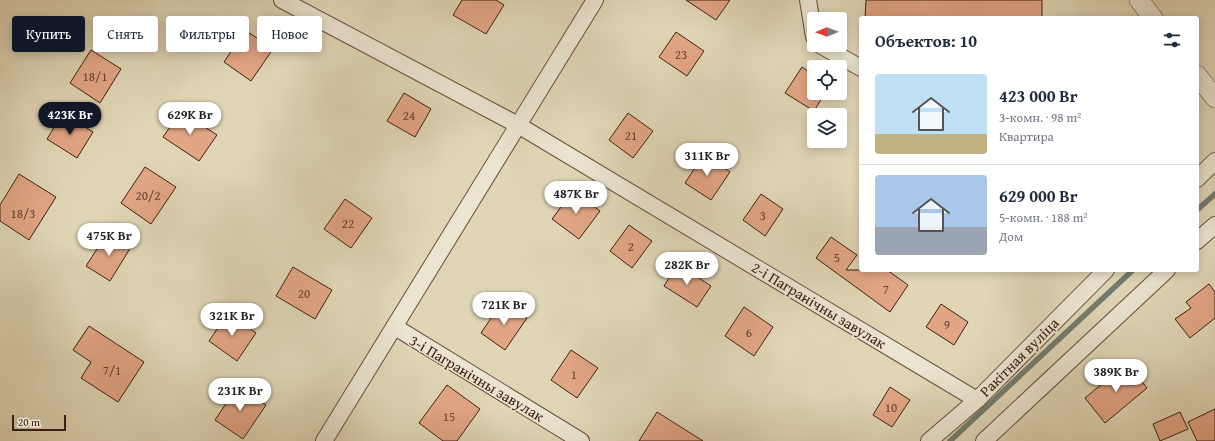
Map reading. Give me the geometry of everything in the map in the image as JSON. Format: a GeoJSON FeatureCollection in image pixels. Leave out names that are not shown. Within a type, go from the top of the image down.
{"type":"FeatureCollection","features":[{"type":"Feature","properties":{"kind":"street","name":"2-і Пагранічны завулак"},"geometry":{"type":"LineString","coordinates":[[282,0],[518,125],[977,400]]}},
{"type":"Feature","properties":{"kind":"street"},"geometry":{"type":"LineString","coordinates":[[324,441],[595,0]]}},
{"type":"Feature","properties":{"kind":"street"},"geometry":{"type":"LineString","coordinates":[[808,0],[810,12]]}},
{"type":"Feature","properties":{"kind":"street"},"geometry":{"type":"LineString","coordinates":[[1139,0],[1151,16]]}},
{"type":"Feature","properties":{"kind":"street"},"geometry":{"type":"LineString","coordinates":[[832,52],[859,67]]}},
{"type":"Feature","properties":{"kind":"street"},"geometry":{"type":"LineString","coordinates":[[1199,78],[1215,98]]}},
{"type":"Feature","properties":{"kind":"street"},"geometry":{"type":"LineString","coordinates":[[1199,177],[1215,161]]}},
{"type":"Feature","properties":{"kind":"street"},"geometry":{"type":"LineString","coordinates":[[1199,240],[1215,225]]}},
{"type":"Feature","properties":{"kind":"street","name":"Ракітная вуліца"},"geometry":{"type":"LineString","coordinates":[[929,441],[977,400],[1104,272]]}},
{"type":"Feature","properties":{"kind":"street"},"geometry":{"type":"LineString","coordinates":[[984,441],[1164,272]]}},
{"type":"Feature","properties":{"kind":"street","name":"3-і Пагранічны завулак"},"geometry":{"type":"LineString","coordinates":[[395,327],[581,441]]}},
{"type":"Feature","properties":{"kind":"building"},"geometry":{"type":"Polygon","coordinates":[[[462,0],[496,0],[504,5],[486,34],[453,15],[462,0]]]}},
{"type":"Feature","properties":{"kind":"building"},"geometry":{"type":"Polygon","coordinates":[[[686,0],[730,0],[716,20],[686,0]]]}},
{"type":"Feature","properties":{"kind":"building"},"geometry":{"type":"Polygon","coordinates":[[[866,0],[1042,0],[1042,16],[865,16],[866,0]]]}},
{"type":"Feature","properties":{"kind":"building"},"geometry":{"type":"Polygon","coordinates":[[[676,32],[704,51],[687,76],[659,57],[676,32]]]}},
{"type":"Feature","properties":{"kind":"building"},"geometry":{"type":"Polygon","coordinates":[[[249,33],[257,38],[257,52],[271,52],[251,81],[224,62],[231,52],[249,52],[249,33]]]}},
{"type":"Feature","properties":{"kind":"building"},"geometry":{"type":"Polygon","coordinates":[[[91,50],[121,69],[100,103],[70,83],[91,50]]]}},
{"type":"Feature","properties":{"kind":"building"},"geometry":{"type":"Polygon","coordinates":[[[802,67],[807,70],[807,100],[821,100],[816,108],[809,108],[785,93],[802,67]]]}},
{"type":"Feature","properties":{"kind":"building"},"geometry":{"type":"Polygon","coordinates":[[[404,93],[431,109],[415,137],[387,121],[404,93]]]}},
{"type":"Feature","properties":{"kind":"building"},"geometry":{"type":"Polygon","coordinates":[[[181,111],[217,135],[199,161],[163,137],[181,111]]]}},
{"type":"Feature","properties":{"kind":"building"},"geometry":{"type":"Polygon","coordinates":[[[63,113],[93,132],[77,158],[47,139],[63,113]]]}},
{"type":"Feature","properties":{"kind":"building"},"geometry":{"type":"Polygon","coordinates":[[[628,113],[653,131],[633,158],[609,140],[628,113]]]}},
{"type":"Feature","properties":{"kind":"building"},"geometry":{"type":"Polygon","coordinates":[[[704,154],[730,172],[711,200],[685,183],[704,154]]]}},
{"type":"Feature","properties":{"kind":"building"},"geometry":{"type":"Polygon","coordinates":[[[145,167],[176,187],[151,224],[121,203],[145,167]]]}},
{"type":"Feature","properties":{"kind":"building"},"geometry":{"type":"Polygon","coordinates":[[[19,174],[56,197],[29,240],[0,221],[0,205],[19,174]]]}},
{"type":"Feature","properties":{"kind":"building"},"geometry":{"type":"Polygon","coordinates":[[[573,191],[600,211],[579,239],[552,219],[573,191]]]}},
{"type":"Feature","properties":{"kind":"building"},"geometry":{"type":"Polygon","coordinates":[[[761,194],[783,209],[765,236],[743,220],[761,194]]]}},
{"type":"Feature","properties":{"kind":"building"},"geometry":{"type":"Polygon","coordinates":[[[345,199],[372,218],[351,248],[324,229],[345,199]]]}},
{"type":"Feature","properties":{"kind":"building"},"geometry":{"type":"Polygon","coordinates":[[[629,225],[652,241],[632,268],[610,251],[629,225]]]}},
{"type":"Feature","properties":{"kind":"building"},"geometry":{"type":"Polygon","coordinates":[[[108,232],[131,247],[110,281],[86,266],[108,232]]]}},
{"type":"Feature","properties":{"kind":"building"},"geometry":{"type":"Polygon","coordinates":[[[831,237],[857,255],[846,270],[859,270],[859,272],[890,272],[908,285],[890,312],[816,258],[831,237]]]}},
{"type":"Feature","properties":{"kind":"building"},"geometry":{"type":"Polygon","coordinates":[[[678,264],[711,286],[697,307],[664,286],[678,264]]]}},
{"type":"Feature","properties":{"kind":"building"},"geometry":{"type":"Polygon","coordinates":[[[293,267],[332,290],[315,319],[276,296],[293,267]]]}},
{"type":"Feature","properties":{"kind":"building"},"geometry":{"type":"Polygon","coordinates":[[[1209,284],[1215,292],[1215,318],[1190,338],[1175,319],[1191,308],[1186,302],[1209,284]]]}},
{"type":"Feature","properties":{"kind":"building"},"geometry":{"type":"Polygon","coordinates":[[[502,302],[527,318],[505,350],[481,333],[502,302]]]}},
{"type":"Feature","properties":{"kind":"building"},"geometry":{"type":"Polygon","coordinates":[[[941,304],[968,322],[954,345],[926,327],[941,304]]]}},
{"type":"Feature","properties":{"kind":"building"},"geometry":{"type":"Polygon","coordinates":[[[744,307],[773,327],[754,356],[725,336],[744,307]]]}},
{"type":"Feature","properties":{"kind":"building"},"geometry":{"type":"Polygon","coordinates":[[[228,313],[256,333],[237,361],[209,341],[228,313]]]}},
{"type":"Feature","properties":{"kind":"building"},"geometry":{"type":"Polygon","coordinates":[[[89,326],[144,362],[118,402],[81,378],[91,362],[73,350],[89,326]]]}},
{"type":"Feature","properties":{"kind":"building"},"geometry":{"type":"Polygon","coordinates":[[[571,350],[598,368],[577,398],[551,380],[571,350]]]}},
{"type":"Feature","properties":{"kind":"building"},"geometry":{"type":"Polygon","coordinates":[[[1127,363],[1147,388],[1105,423],[1085,398],[1127,363]]]}},
{"type":"Feature","properties":{"kind":"building"},"geometry":{"type":"Polygon","coordinates":[[[447,385],[480,409],[457,441],[443,441],[419,423],[447,385]]]}},
{"type":"Feature","properties":{"kind":"building"},"geometry":{"type":"Polygon","coordinates":[[[238,386],[266,405],[243,439],[215,420],[238,386]]]}},
{"type":"Feature","properties":{"kind":"building"},"geometry":{"type":"Polygon","coordinates":[[[890,387],[910,400],[892,427],[873,415],[890,387]]]}},
{"type":"Feature","properties":{"kind":"building"},"geometry":{"type":"Polygon","coordinates":[[[1215,409],[1215,441],[1197,441],[1188,422],[1215,409]]]}},
{"type":"Feature","properties":{"kind":"building"},"geometry":{"type":"Polygon","coordinates":[[[657,412],[703,441],[639,441],[657,412]]]}},
{"type":"Feature","properties":{"kind":"building"},"geometry":{"type":"Polygon","coordinates":[[[1180,412],[1188,429],[1160,441],[1153,424],[1180,412]]]}},
{"type":"Feature","properties":{"kind":"waterway"},"geometry":{"type":"LineString","coordinates":[[1199,208],[1215,194]]}},
{"type":"Feature","properties":{"kind":"waterway"},"geometry":{"type":"LineString","coordinates":[[950,441],[1131,272]]}}]}
